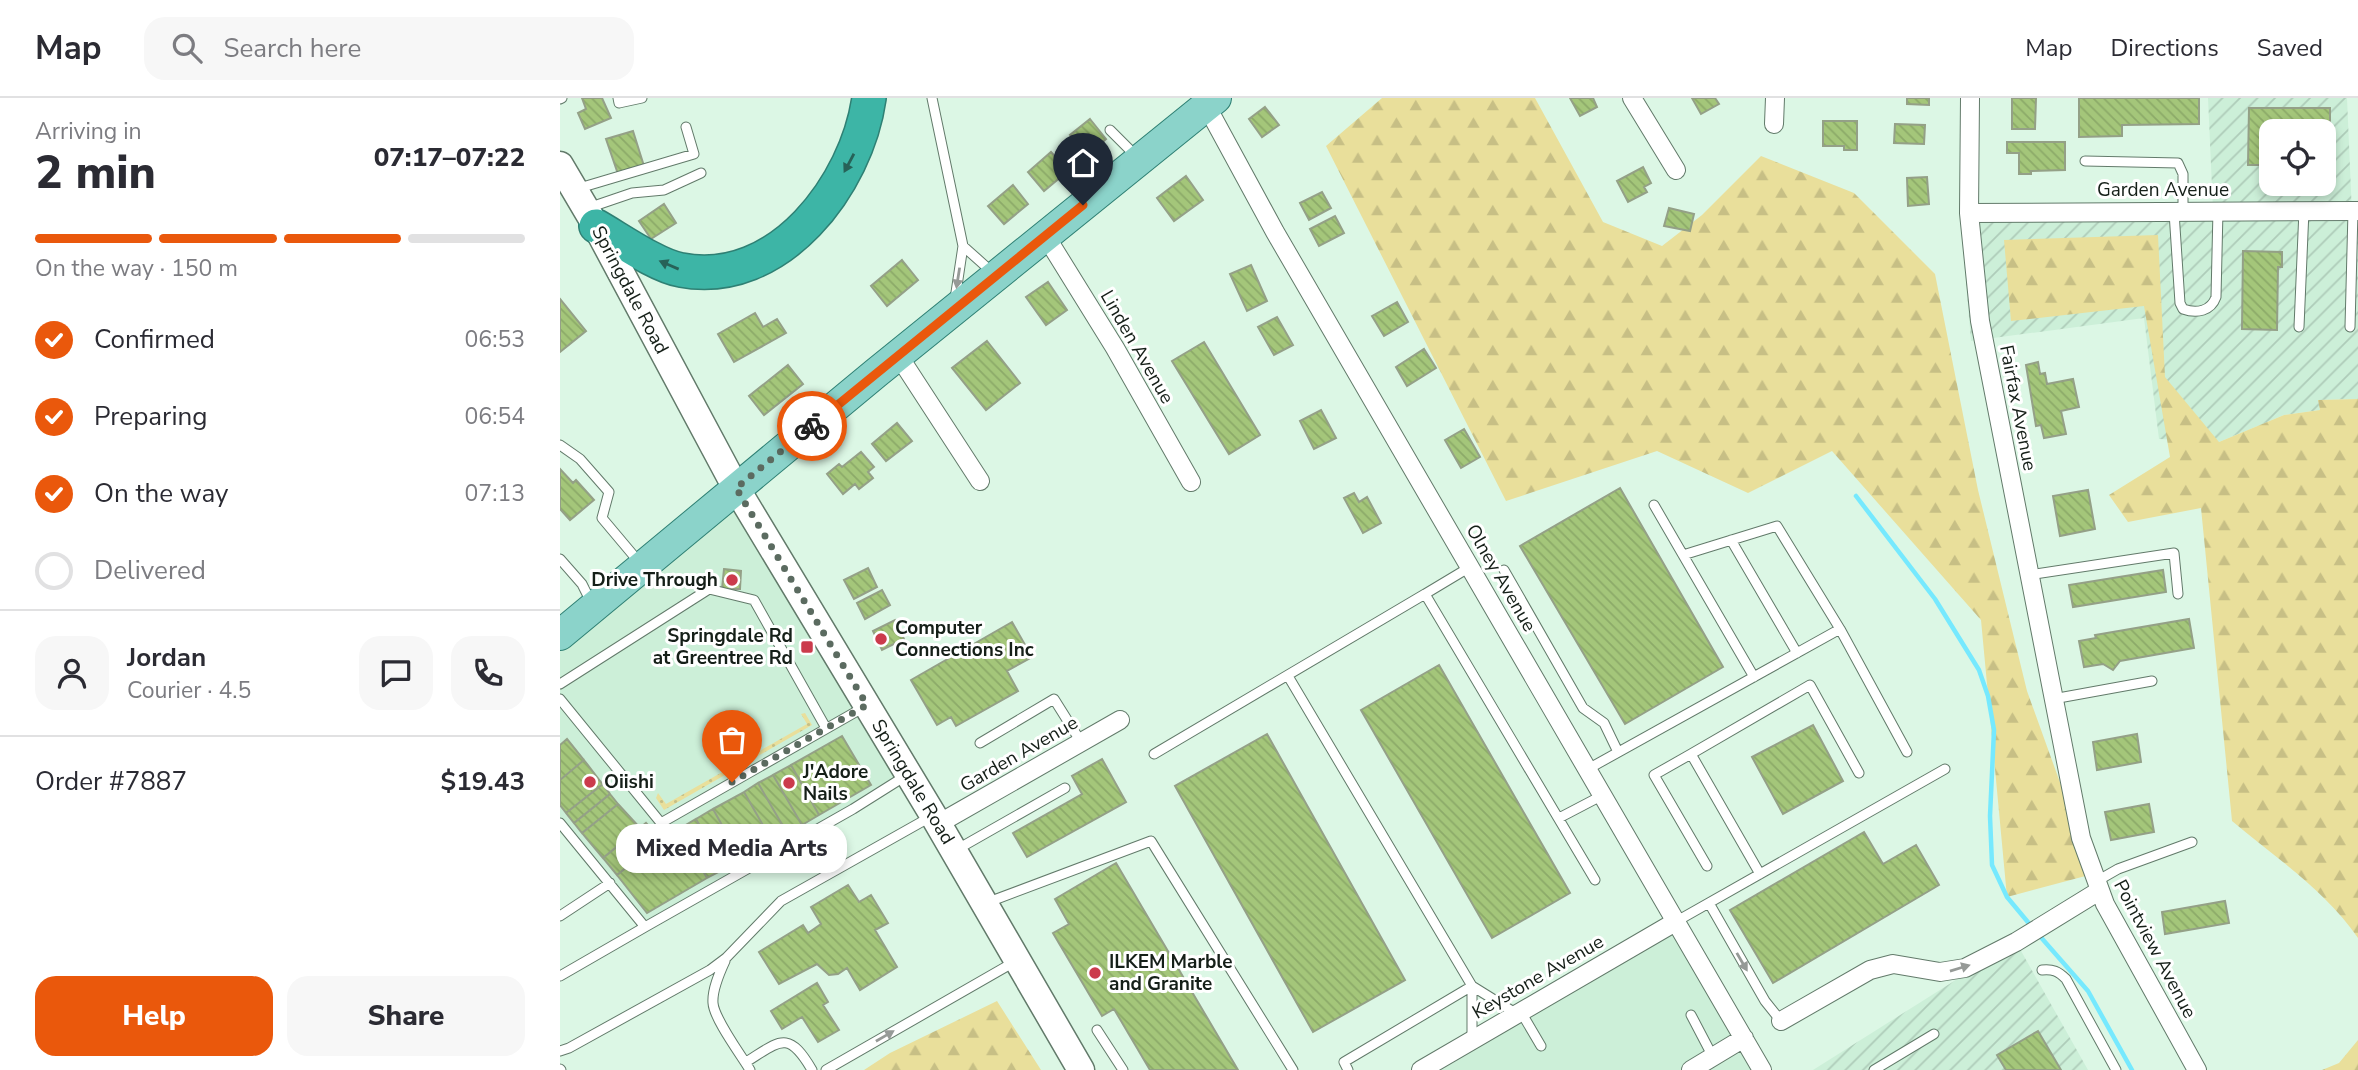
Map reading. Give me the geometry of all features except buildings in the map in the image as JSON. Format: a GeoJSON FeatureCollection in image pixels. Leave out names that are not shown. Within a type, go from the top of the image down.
{"type":"FeatureCollection","features":[{"type":"Feature","properties":{"kind":"highway"},"geometry":{"type":"LineString","coordinates":[[574,189],[660,262],[679,270],[710,273],[730,271],[783,245],[807,224],[830,197],[854,156],[867,117],[869,98]]}},
{"type":"Feature","properties":{"kind":"main road"},"geometry":{"type":"LineString","coordinates":[[560,635],[898,355],[1211,102]]}},
{"type":"Feature","properties":{"kind":"main road","name":"Springdale Road"},"geometry":{"type":"LineString","coordinates":[[574,189],[736,488],[936,820],[1081,1070]]}},
{"type":"Feature","properties":{"kind":"street"},"geometry":{"type":"LineString","coordinates":[[1632,98],[1676,170]]}},
{"type":"Feature","properties":{"kind":"street"},"geometry":{"type":"LineString","coordinates":[[1774,124],[1775,98]]}},
{"type":"Feature","properties":{"kind":"street","name":"Fairfax Avenue"},"geometry":{"type":"LineString","coordinates":[[1970,98],[1969,213],[1980,321],[2057,722]]}},
{"type":"Feature","properties":{"kind":"street","name":"Olney Avenue"},"geometry":{"type":"LineString","coordinates":[[1211,102],[1282,244],[1762,1070]]}},
{"type":"Feature","properties":{"kind":"street","name":"Garden Avenue"},"geometry":{"type":"LineString","coordinates":[[1969,213],[2356,211]]}},
{"type":"Feature","properties":{"kind":"street","name":"Linden Avenue"},"geometry":{"type":"LineString","coordinates":[[1045,235],[1115,348],[1191,482]]}},
{"type":"Feature","properties":{"kind":"street"},"geometry":{"type":"LineString","coordinates":[[898,355],[979,481]]}},
{"type":"Feature","properties":{"kind":"street","name":"Garden Avenue"},"geometry":{"type":"LineString","coordinates":[[936,820],[1120,720]]}},
{"type":"Feature","properties":{"kind":"street","name":"Pointview Avenue"},"geometry":{"type":"LineString","coordinates":[[2057,722],[2081,838],[2097,886],[2197,1070]]}},
{"type":"Feature","properties":{"kind":"street"},"geometry":{"type":"LineString","coordinates":[[1781,1021],[1870,970],[1893,964],[1940,972],[1965,968],[2016,942],[2097,886]]}},
{"type":"Feature","properties":{"kind":"street","name":"Keystone Avenue"},"geometry":{"type":"LineString","coordinates":[[1421,1070],[1677,921]]}},
{"type":"Feature","properties":{"kind":"street"},"geometry":{"type":"LineString","coordinates":[[1691,1070],[1744,1038]]}},
{"type":"Feature","properties":{"kind":"lane"},"geometry":{"type":"LineString","coordinates":[[618,98],[619,103],[642,98]]}},
{"type":"Feature","properties":{"kind":"lane"},"geometry":{"type":"LineString","coordinates":[[932,98],[963,246],[953,310]]}},
{"type":"Feature","properties":{"kind":"lane"},"geometry":{"type":"LineString","coordinates":[[574,189],[694,154],[686,127]]}},
{"type":"Feature","properties":{"kind":"lane"},"geometry":{"type":"LineString","coordinates":[[1110,130],[1139,159]]}},
{"type":"Feature","properties":{"kind":"lane"},"geometry":{"type":"LineString","coordinates":[[2085,161],[2178,163],[2183,174],[2178,210],[2180,303],[2183,309],[2204,311],[2213,306],[2216,297],[2218,210]]}},
{"type":"Feature","properties":{"kind":"lane"},"geometry":{"type":"LineString","coordinates":[[574,189],[632,193],[664,190],[701,173]]}},
{"type":"Feature","properties":{"kind":"lane"},"geometry":{"type":"LineString","coordinates":[[2299,327],[2304,210]]}},
{"type":"Feature","properties":{"kind":"lane"},"geometry":{"type":"LineString","coordinates":[[2350,327],[2356,211]]}},
{"type":"Feature","properties":{"kind":"lane"},"geometry":{"type":"LineString","coordinates":[[963,246],[996,275]]}},
{"type":"Feature","properties":{"kind":"lane"},"geometry":{"type":"LineString","coordinates":[[560,445],[580,459],[609,492],[602,518],[643,566]]}},
{"type":"Feature","properties":{"kind":"lane"},"geometry":{"type":"LineString","coordinates":[[1654,505],[1754,677]]}},
{"type":"Feature","properties":{"kind":"lane"},"geometry":{"type":"LineString","coordinates":[[1684,555],[1777,526],[1840,629],[1907,752]]}},
{"type":"Feature","properties":{"kind":"lane"},"geometry":{"type":"LineString","coordinates":[[1731,540],[1797,653]]}},
{"type":"Feature","properties":{"kind":"lane"},"geometry":{"type":"LineString","coordinates":[[2029,575],[2174,554],[2178,594]]}},
{"type":"Feature","properties":{"kind":"lane"},"geometry":{"type":"LineString","coordinates":[[560,559],[582,584],[594,607]]}},
{"type":"Feature","properties":{"kind":"lane"},"geometry":{"type":"LineString","coordinates":[[1154,754],[1470,567]]}},
{"type":"Feature","properties":{"kind":"lane"},"geometry":{"type":"LineString","coordinates":[[1504,570],[1583,708],[1604,723],[1618,751]]}},
{"type":"Feature","properties":{"kind":"lane"},"geometry":{"type":"LineString","coordinates":[[560,684],[709,589],[754,600],[826,728]]}},
{"type":"Feature","properties":{"kind":"lane"},"geometry":{"type":"LineString","coordinates":[[1425,594],[1595,880]]}},
{"type":"Feature","properties":{"kind":"lane"},"geometry":{"type":"LineString","coordinates":[[1588,769],[1840,629]]}},
{"type":"Feature","properties":{"kind":"lane"},"geometry":{"type":"LineString","coordinates":[[1288,676],[1472,986],[1519,1013],[1541,1046]]}},
{"type":"Feature","properties":{"kind":"lane"},"geometry":{"type":"LineString","coordinates":[[2053,699],[2152,681]]}},
{"type":"Feature","properties":{"kind":"lane"},"geometry":{"type":"LineString","coordinates":[[1707,866],[1654,775],[1810,685],[1859,773]]}},
{"type":"Feature","properties":{"kind":"lane"},"geometry":{"type":"LineString","coordinates":[[560,699],[661,823],[867,705]]}},
{"type":"Feature","properties":{"kind":"lane"},"geometry":{"type":"LineString","coordinates":[[980,743],[1054,699],[1081,742]]}},
{"type":"Feature","properties":{"kind":"lane"},"geometry":{"type":"LineString","coordinates":[[1691,754],[1760,874]]}},
{"type":"Feature","properties":{"kind":"lane"},"geometry":{"type":"LineString","coordinates":[[1677,921],[1945,769]]}},
{"type":"Feature","properties":{"kind":"lane"},"geometry":{"type":"LineString","coordinates":[[560,976],[853,809],[908,774]]}},
{"type":"Feature","properties":{"kind":"lane"},"geometry":{"type":"LineString","coordinates":[[954,851],[1065,788]]}},
{"type":"Feature","properties":{"kind":"lane"},"geometry":{"type":"LineString","coordinates":[[1559,818],[1603,795]]}},
{"type":"Feature","properties":{"kind":"lane"},"geometry":{"type":"LineString","coordinates":[[560,1051],[710,970],[726,958],[781,901],[936,820]]}},
{"type":"Feature","properties":{"kind":"lane"},"geometry":{"type":"LineString","coordinates":[[560,823],[645,927]]}},
{"type":"Feature","properties":{"kind":"lane"},"geometry":{"type":"LineString","coordinates":[[985,904],[1152,841],[1293,1070]]}},
{"type":"Feature","properties":{"kind":"lane"},"geometry":{"type":"LineString","coordinates":[[2097,886],[2118,869],[2192,842]]}},
{"type":"Feature","properties":{"kind":"lane"},"geometry":{"type":"LineString","coordinates":[[560,916],[610,883]]}},
{"type":"Feature","properties":{"kind":"lane"},"geometry":{"type":"LineString","coordinates":[[1709,903],[1765,1001],[1781,1021]]}},
{"type":"Feature","properties":{"kind":"lane"},"geometry":{"type":"LineString","coordinates":[[726,958],[713,1001],[715,1012],[748,1066],[776,1043],[783,1042],[796,1046],[812,1070]]}},
{"type":"Feature","properties":{"kind":"lane"},"geometry":{"type":"LineString","coordinates":[[826,1070],[1018,960]]}},
{"type":"Feature","properties":{"kind":"lane"},"geometry":{"type":"LineString","coordinates":[[2042,970],[2059,972],[2066,979],[2116,1070]]}},
{"type":"Feature","properties":{"kind":"lane"},"geometry":{"type":"LineString","coordinates":[[1472,986],[1472,1040]]}},
{"type":"Feature","properties":{"kind":"lane"},"geometry":{"type":"LineString","coordinates":[[1348,1070],[1343,1062],[1472,986]]}},
{"type":"Feature","properties":{"kind":"lane"},"geometry":{"type":"LineString","coordinates":[[1691,1015],[1713,1057]]}},
{"type":"Feature","properties":{"kind":"lane"},"geometry":{"type":"LineString","coordinates":[[1097,1030],[1123,1070]]}},
{"type":"Feature","properties":{"kind":"lane"},"geometry":{"type":"LineString","coordinates":[[1874,1070],[1934,1034]]}},
{"type":"Feature","properties":{"kind":"shaded area"},"geometry":{"type":"Polygon","coordinates":[[[2208,98],[2347,98],[2352,214],[2358,214],[2358,399],[2318,400],[2320,410],[2284,415],[2219,442],[2159,439],[2144,318],[1971,341],[1961,223],[2213,210],[2208,98]]]}},
{"type":"Feature","properties":{"kind":"shaded area"},"geometry":{"type":"Polygon","coordinates":[[[736,488],[911,779],[646,930],[560,827],[560,635],[736,488]]]}},
{"type":"Feature","properties":{"kind":"shaded area"},"geometry":{"type":"Polygon","coordinates":[[[1677,921],[1762,1070],[1421,1070],[1677,921]]]}},
{"type":"Feature","properties":{"kind":"shaded area"},"geometry":{"type":"Polygon","coordinates":[[[2016,942],[2088,1070],[1813,1070],[2016,942]]]}},
{"type":"Feature","properties":{"kind":"green space"},"geometry":{"type":"Polygon","coordinates":[[[1382,98],[1535,98],[1603,222],[1662,246],[1702,215],[1761,156],[1854,193],[1935,274],[1978,490],[2027,691],[2093,874],[2007,897],[1981,620],[1832,451],[1748,493],[1657,451],[1506,501],[1326,146],[1382,98]]]}},
{"type":"Feature","properties":{"kind":"green space"},"geometry":{"type":"Polygon","coordinates":[[[2158,235],[2165,377],[2219,442],[2284,415],[2320,410],[2318,400],[2358,399],[2358,938],[2315,890],[2232,821],[2201,508],[2128,522],[2109,495],[2170,457],[2144,306],[2011,321],[2004,240],[2158,235]]]}},
{"type":"Feature","properties":{"kind":"green space"},"geometry":{"type":"Polygon","coordinates":[[[805,713],[812,725],[664,810],[656,798],[658,793],[666,804],[807,724],[801,714],[805,713]]]}},
{"type":"Feature","properties":{"kind":"green space"},"geometry":{"type":"Polygon","coordinates":[[[997,1001],[1041,1070],[864,1070],[890,1053],[997,1001]]]}},
{"type":"Feature","properties":{"kind":"green space"},"geometry":{"type":"Polygon","coordinates":[[[2358,1040],[2358,1070],[2322,1070],[2339,1063],[2358,1040]]]}},
{"type":"Feature","properties":{"kind":"waterway"},"geometry":{"type":"LineString","coordinates":[[1856,496],[1935,599],[1979,670],[1988,696],[1994,730],[1990,816],[1992,865],[2007,897],[2032,927]]}},
{"type":"Feature","properties":{"kind":"waterway"},"geometry":{"type":"LineString","coordinates":[[2038,934],[2088,991],[2132,1070]]}},
{"type":"Feature","properties":{"kind":"way so far"},"geometry":{"type":"LineString","coordinates":[[732,782],[867,705],[736,488],[812,426]]}},
{"type":"Feature","properties":{"kind":"place","name":"Drive Through"},"geometry":{"type":"Point","coordinates":[732,580]}},
{"type":"Feature","properties":{"kind":"place","name":"Computer Connections Inc"},"geometry":{"type":"Point","coordinates":[881,639]}},
{"type":"Feature","properties":{"kind":"place","name":"Springdale Rd at Greentree Rd"},"geometry":{"type":"Point","coordinates":[807,647]}},
{"type":"Feature","properties":{"kind":"place","name":"Oiishi"},"geometry":{"type":"Point","coordinates":[590,782]}},
{"type":"Feature","properties":{"kind":"place","name":"Mixed Media Arts"},"geometry":{"type":"Point","coordinates":[732,782]}},
{"type":"Feature","properties":{"kind":"place","name":"J'Adore Nails"},"geometry":{"type":"Point","coordinates":[789,783]}},
{"type":"Feature","properties":{"kind":"place","name":"ILKEM Marble and Granite"},"geometry":{"type":"Point","coordinates":[1095,973]}},
{"type":"Feature","properties":{"kind":"route"},"geometry":{"type":"LineString","coordinates":[[812,426],[1083,205]]}}]}
